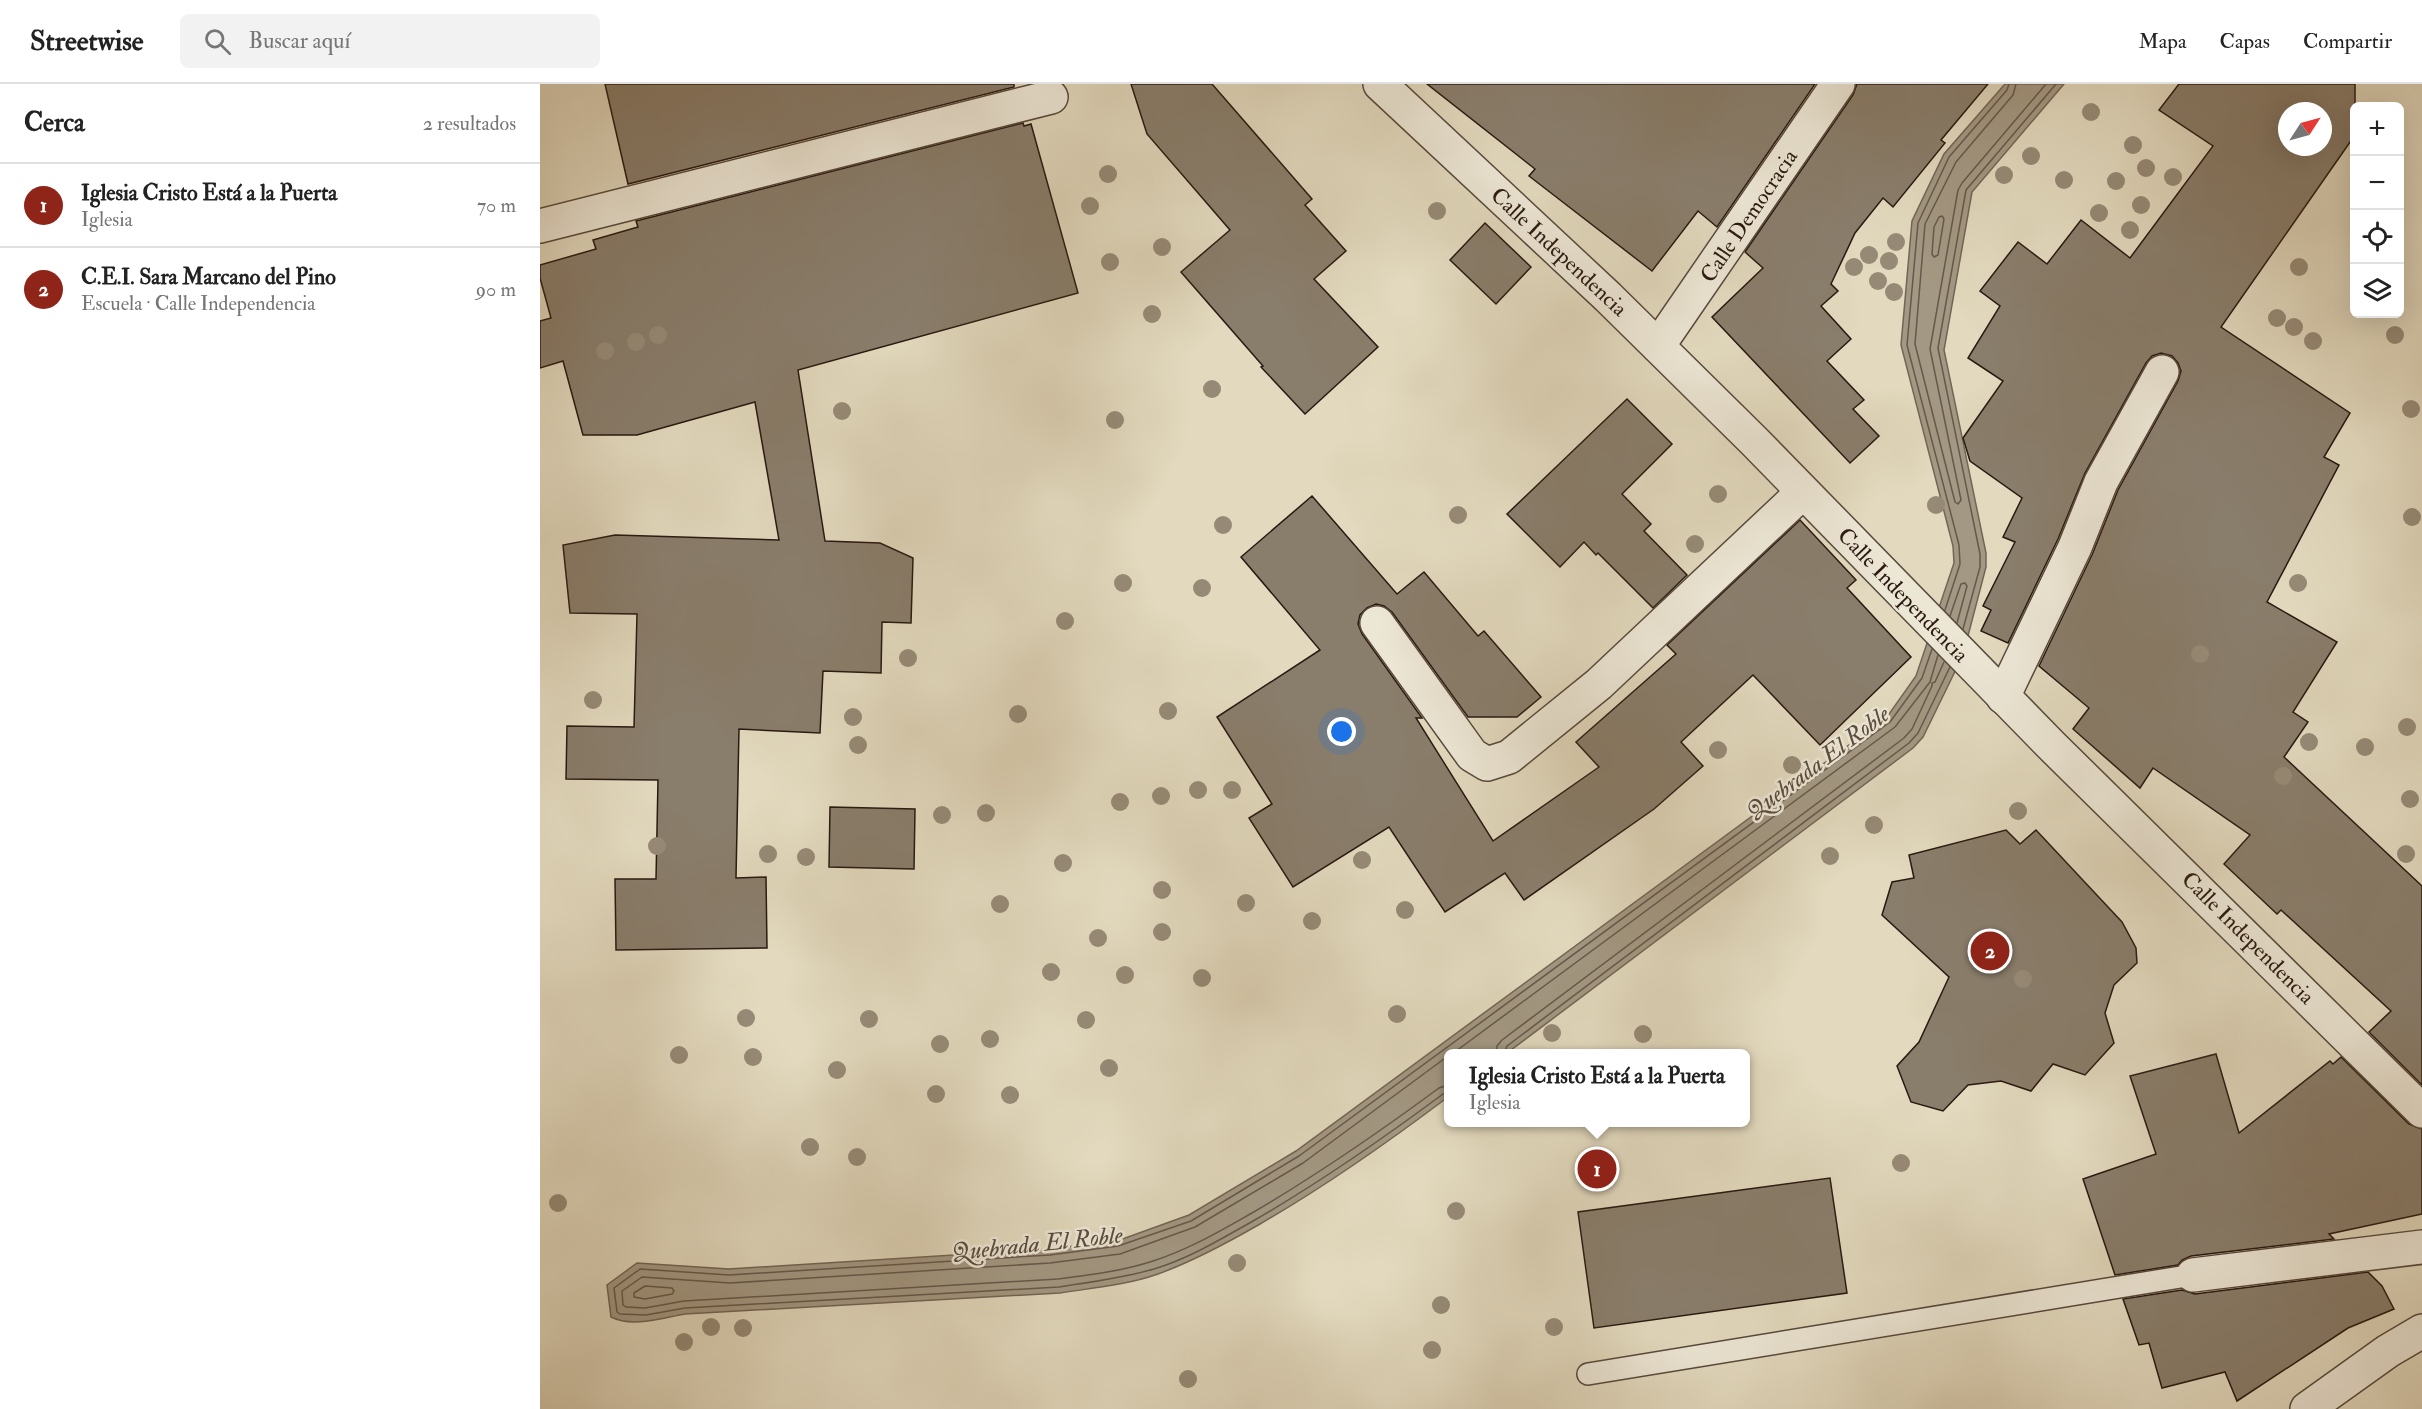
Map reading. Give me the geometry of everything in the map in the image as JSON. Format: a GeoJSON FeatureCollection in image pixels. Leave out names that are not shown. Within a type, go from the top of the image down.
{"type":"FeatureCollection","features":[{"type":"Feature","properties":{"kind":"street","name":"Calle Independencia"},"geometry":{"type":"LineString","coordinates":[[1380,84],[1658,346],[2003,697],[2422,1111]]}},
{"type":"Feature","properties":{"kind":"street","name":"Calle Democracia"},"geometry":{"type":"LineString","coordinates":[[1658,346],[1838,84]]}},
{"type":"Feature","properties":{"kind":"street"},"geometry":{"type":"LineString","coordinates":[[540,226],[1051,97]]}},
{"type":"Feature","properties":{"kind":"street"},"geometry":{"type":"LineString","coordinates":[[2003,697],[2075,547],[2101,482],[2162,372]]}},
{"type":"Feature","properties":{"kind":"street"},"geometry":{"type":"LineString","coordinates":[[1377,623],[1472,755],[1487,764],[1509,757],[1599,684],[1803,492]]}},
{"type":"Feature","properties":{"kind":"street"},"geometry":{"type":"LineString","coordinates":[[2193,1275],[2422,1247]]}},
{"type":"Feature","properties":{"kind":"street"},"geometry":{"type":"LineString","coordinates":[[2307,1409],[2388,1351],[2422,1331]]}},
{"type":"Feature","properties":{"kind":"lane"},"geometry":{"type":"LineString","coordinates":[[1588,1374],[2193,1275]]}},
{"type":"Feature","properties":{"kind":"water"},"geometry":{"type":"Polygon","coordinates":[[[2005,84],[2064,84],[1972,192],[1944,350],[1986,553],[1986,567],[1963,655],[1923,737],[1913,748],[1512,1049],[1444,1049],[1444,1100],[1309,1195],[1235,1238],[1184,1263],[1134,1281],[1060,1293],[685,1314],[638,1322],[611,1317],[607,1285],[637,1263],[729,1269],[1049,1249],[1117,1241],[1189,1215],[1296,1151],[1887,717],[1916,676],[1954,563],[1953,546],[1901,345],[1912,221],[1944,154],[2005,84]]]}},
{"type":"Feature","properties":{"kind":"building"},"geometry":{"type":"Polygon","coordinates":[[[605,84],[1014,84],[1014,87],[628,184],[605,84]]]}},
{"type":"Feature","properties":{"kind":"building"},"geometry":{"type":"Polygon","coordinates":[[[1131,84],[1212,84],[1312,199],[1305,205],[1346,251],[1314,279],[1378,347],[1305,414],[1261,367],[1263,366],[1181,272],[1230,230],[1147,134],[1131,84]]]}},
{"type":"Feature","properties":{"kind":"building"},"geometry":{"type":"Polygon","coordinates":[[[1427,84],[1815,84],[1717,227],[1698,211],[1652,271],[1529,176],[1535,169],[1427,84]]]}},
{"type":"Feature","properties":{"kind":"building"},"geometry":{"type":"Polygon","coordinates":[[[1857,84],[1988,84],[1941,140],[1945,143],[1893,207],[1883,198],[1855,233],[1831,284],[1838,291],[1821,306],[1851,339],[1827,361],[1864,400],[1853,409],[1879,436],[1850,463],[1712,317],[1763,268],[1745,252],[1853,95],[1857,84]]]}},
{"type":"Feature","properties":{"kind":"building"},"geometry":{"type":"Polygon","coordinates":[[[2179,84],[2355,84],[2355,102],[2350,102],[2350,142],[2221,327],[2350,413],[2324,457],[2339,465],[2267,602],[2337,642],[2293,712],[2308,722],[2284,757],[2422,886],[2422,1085],[2369,1032],[2391,1011],[2281,910],[2277,914],[2224,864],[2250,835],[2153,768],[2140,788],[2073,729],[2089,708],[2039,666],[2092,555],[2118,490],[2178,381],[2181,371],[2172,356],[2161,353],[2152,356],[2146,363],[2085,473],[2058,539],[2008,643],[1981,631],[1991,610],[1983,606],[2015,542],[2003,537],[2022,498],[1970,461],[1963,438],[2003,381],[1968,358],[2000,306],[1980,291],[2018,242],[2047,264],[2081,220],[2130,258],[2213,146],[2159,110],[2179,84]]]}},
{"type":"Feature","properties":{"kind":"building"},"geometry":{"type":"Polygon","coordinates":[[[1023,123],[1024,126],[1031,124],[1078,293],[798,370],[825,541],[880,543],[913,558],[911,623],[882,622],[881,673],[823,671],[820,733],[739,729],[736,878],[766,877],[767,948],[616,950],[615,879],[656,879],[658,780],[566,779],[567,726],[634,727],[637,614],[570,613],[563,545],[615,535],[779,540],[755,402],[637,435],[583,435],[563,361],[540,368],[540,321],[551,318],[540,278],[540,265],[596,249],[593,240],[638,227],[636,221],[1023,123]]]}},
{"type":"Feature","properties":{"kind":"building"},"geometry":{"type":"Polygon","coordinates":[[[1485,223],[1531,267],[1496,304],[1450,260],[1485,223]]]}},
{"type":"Feature","properties":{"kind":"building"},"geometry":{"type":"Polygon","coordinates":[[[1627,399],[1672,444],[1622,494],[1651,524],[1644,531],[1687,575],[1653,608],[1584,542],[1560,567],[1507,514],[1627,399]]]}},
{"type":"Feature","properties":{"kind":"building"},"geometry":{"type":"Polygon","coordinates":[[[1312,496],[1397,594],[1424,572],[1478,636],[1484,631],[1541,697],[1517,717],[1468,717],[1392,612],[1376,604],[1367,608],[1360,615],[1358,624],[1362,634],[1422,718],[1416,718],[1493,841],[1599,767],[1576,742],[1676,654],[1667,645],[1800,520],[1856,580],[1847,588],[1911,657],[1820,745],[1753,675],[1681,742],[1703,766],[1654,809],[1524,900],[1505,873],[1445,912],[1389,827],[1293,887],[1249,818],[1272,804],[1217,717],[1320,650],[1241,557],[1312,496]]]}},
{"type":"Feature","properties":{"kind":"building"},"geometry":{"type":"Polygon","coordinates":[[[830,807],[915,809],[914,869],[829,867],[830,807]]]}},
{"type":"Feature","properties":{"kind":"building"},"geometry":{"type":"Polygon","coordinates":[[[2006,830],[2020,844],[2036,830],[2122,922],[2136,948],[2137,963],[2114,985],[2105,1013],[2114,1043],[2085,1075],[2053,1064],[2031,1091],[2001,1081],[1968,1085],[1943,1111],[1911,1102],[1897,1066],[1919,1042],[1949,977],[1882,915],[1892,882],[1914,878],[1909,855],[2006,830]]]}},
{"type":"Feature","properties":{"kind":"building"},"geometry":{"type":"Polygon","coordinates":[[[2216,1054],[2239,1133],[2330,1061],[2333,1064],[2341,1057],[2409,1124],[2422,1129],[2422,1214],[2329,1234],[2334,1239],[2191,1256],[2182,1260],[2178,1265],[2115,1275],[2083,1179],[2156,1154],[2130,1076],[2216,1054]]]}},
{"type":"Feature","properties":{"kind":"building"},"geometry":{"type":"Polygon","coordinates":[[[1830,1178],[1847,1293],[1594,1328],[1578,1212],[1830,1178]]]}},
{"type":"Feature","properties":{"kind":"building"},"geometry":{"type":"Polygon","coordinates":[[[2368,1272],[2382,1286],[2394,1309],[2348,1328],[2237,1401],[2225,1372],[2162,1388],[2149,1343],[2139,1345],[2123,1299],[2182,1290],[2195,1294],[2368,1272]]]}},
{"type":"Feature","properties":{"kind":"place","name":"C.E.I. Sara Marcano del Pino"},"geometry":{"type":"Point","coordinates":[1990,951]}},
{"type":"Feature","properties":{"kind":"place","name":"Iglesia Cristo Está a la Puerta"},"geometry":{"type":"Point","coordinates":[1597,1169]}},
{"type":"Feature","properties":{"kind":"water label","name":"Quebrada El Roble"},"geometry":{"type":"Point","coordinates":[1818,763]}},
{"type":"Feature","properties":{"kind":"water label","name":"Quebrada El Roble"},"geometry":{"type":"Point","coordinates":[1037,1244]}}]}
